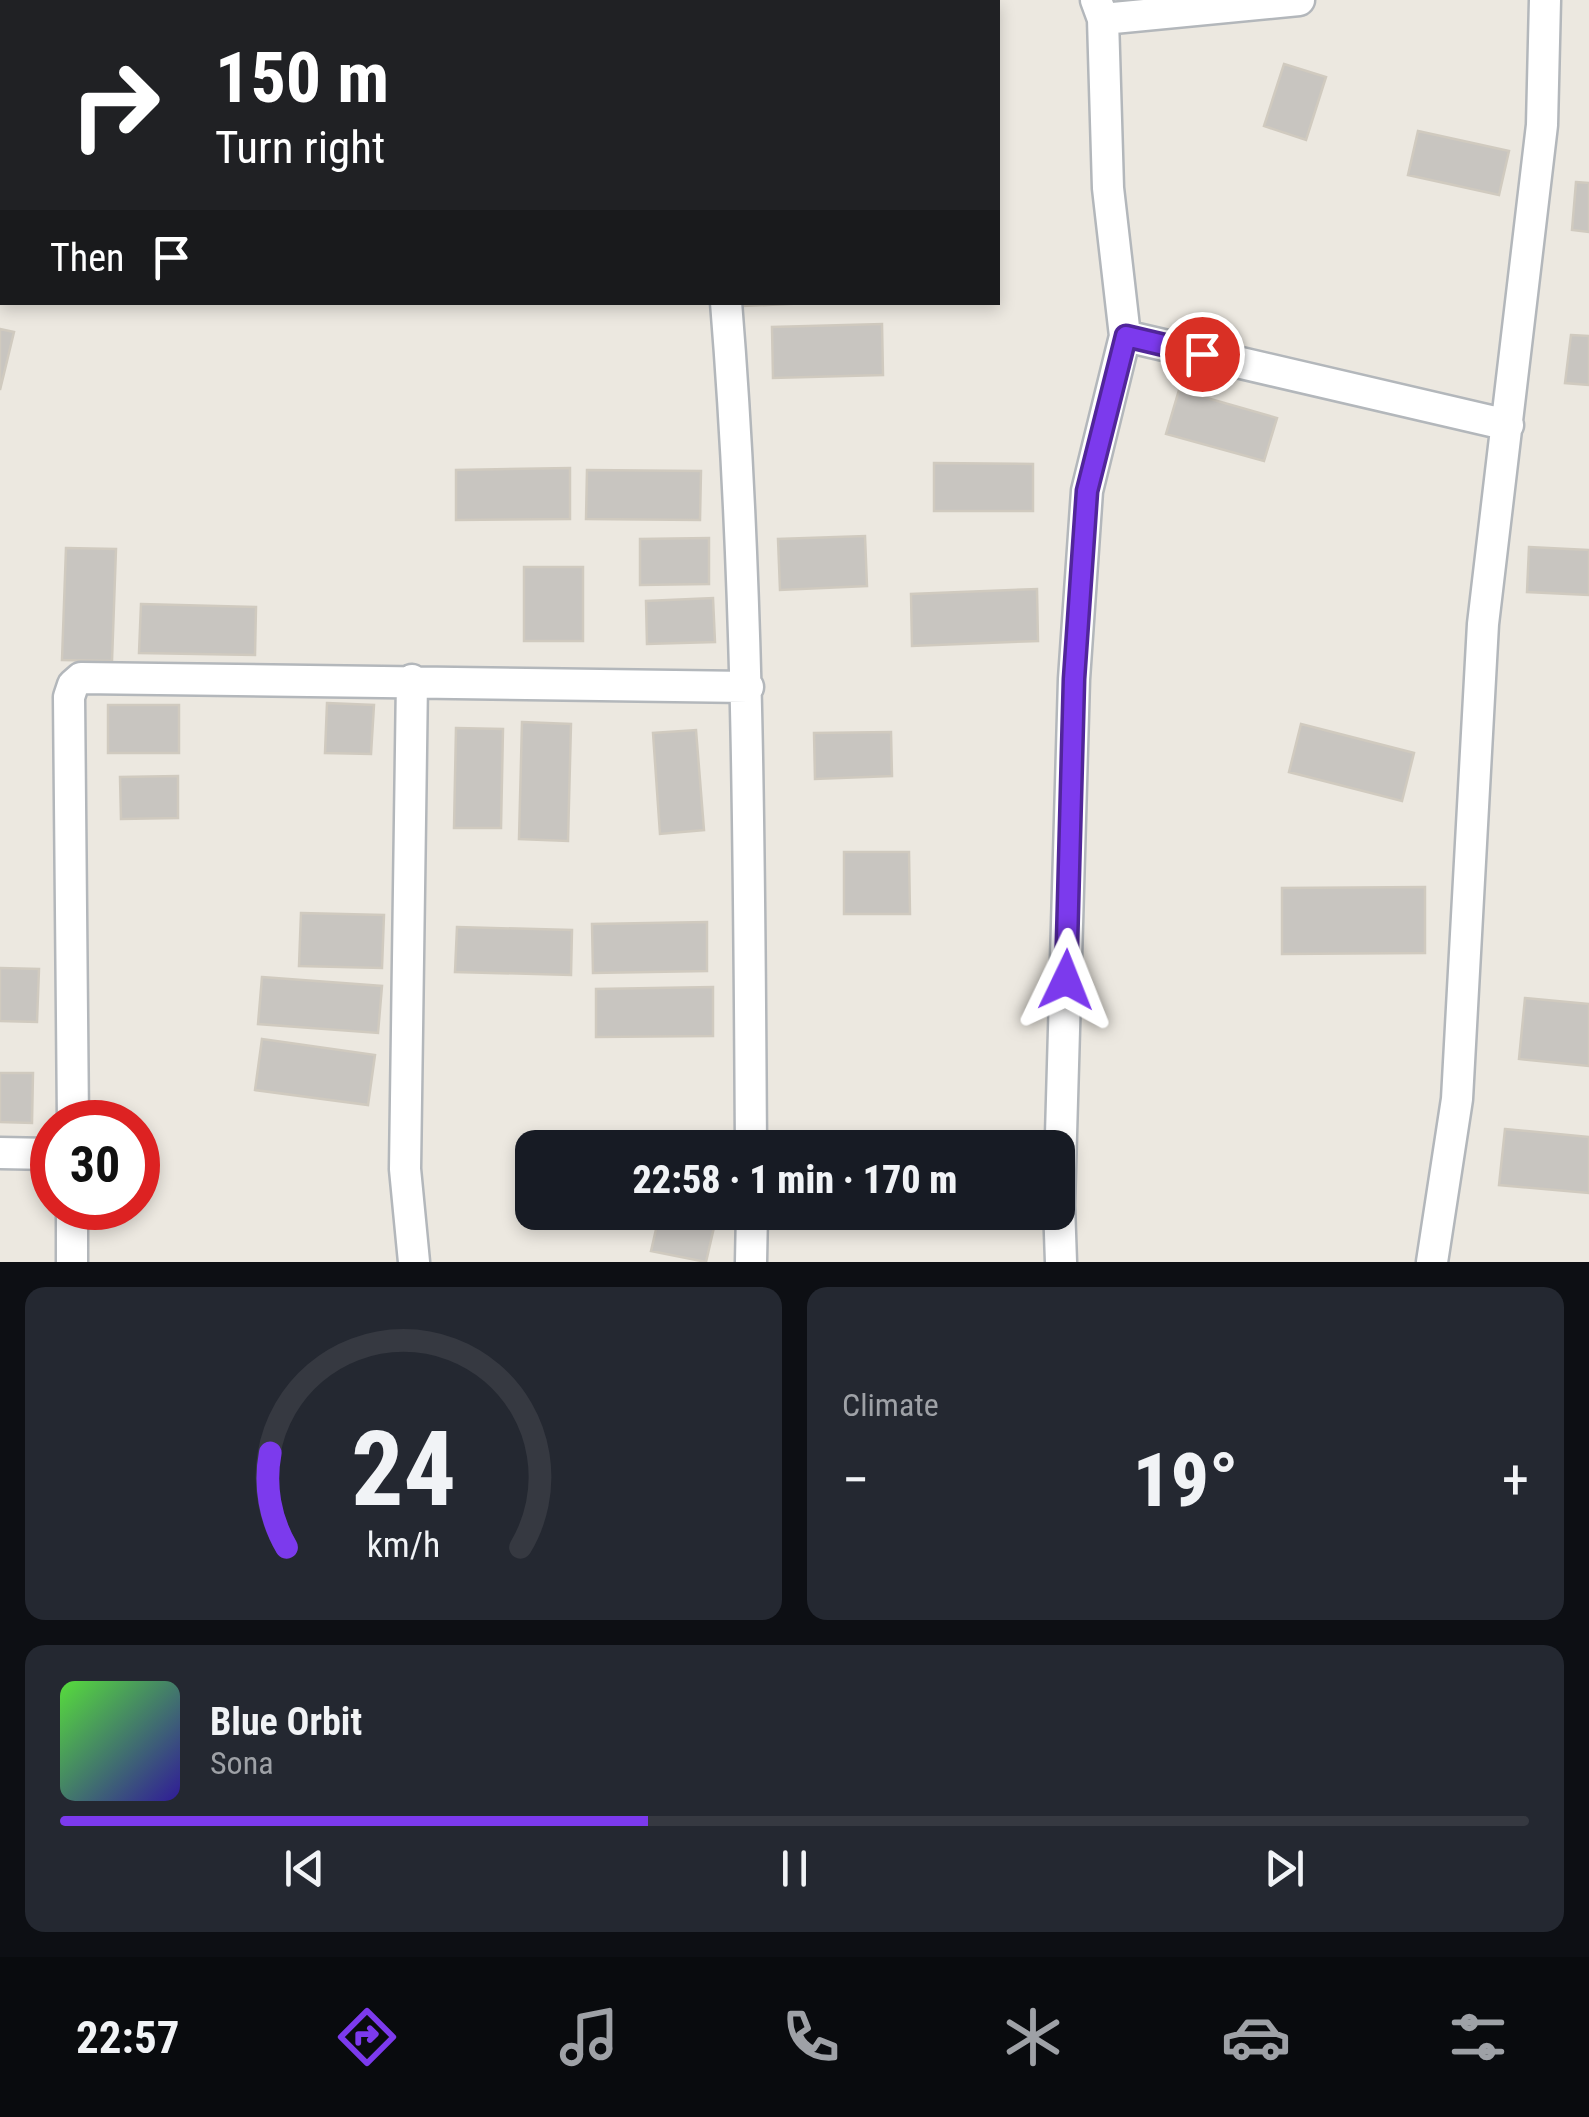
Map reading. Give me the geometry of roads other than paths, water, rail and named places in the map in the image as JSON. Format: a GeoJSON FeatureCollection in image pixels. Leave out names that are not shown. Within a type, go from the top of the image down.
{"type":"FeatureCollection","features":[{"type":"Feature","properties":{"kind":"street"},"geometry":{"type":"LineString","coordinates":[[1061,1262],[1060,1186],[1078,623],[1087,491],[1126,336],[1108,188],[1099,10],[1298,0]]}},
{"type":"Feature","properties":{"kind":"street"},"geometry":{"type":"LineString","coordinates":[[1432,1262],[1457,1099],[1483,624],[1542,125],[1545,0]]}},
{"type":"Feature","properties":{"kind":"street"},"geometry":{"type":"LineString","coordinates":[[726,305],[748,687],[751,1130]]}},
{"type":"Feature","properties":{"kind":"street"},"geometry":{"type":"LineString","coordinates":[[1126,336],[1508,425]]}},
{"type":"Feature","properties":{"kind":"street"},"geometry":{"type":"LineString","coordinates":[[73,1100],[69,696],[81,678],[748,687]]}},
{"type":"Feature","properties":{"kind":"street"},"geometry":{"type":"LineString","coordinates":[[412,680],[405,1169],[414,1262]]}},
{"type":"Feature","properties":{"kind":"street"},"geometry":{"type":"LineString","coordinates":[[0,1153],[30,1154]]}},
{"type":"Feature","properties":{"kind":"street"},"geometry":{"type":"LineString","coordinates":[[72,1230],[72,1262]]}},
{"type":"Feature","properties":{"kind":"street"},"geometry":{"type":"LineString","coordinates":[[751,1262],[752,1230]]}}]}
